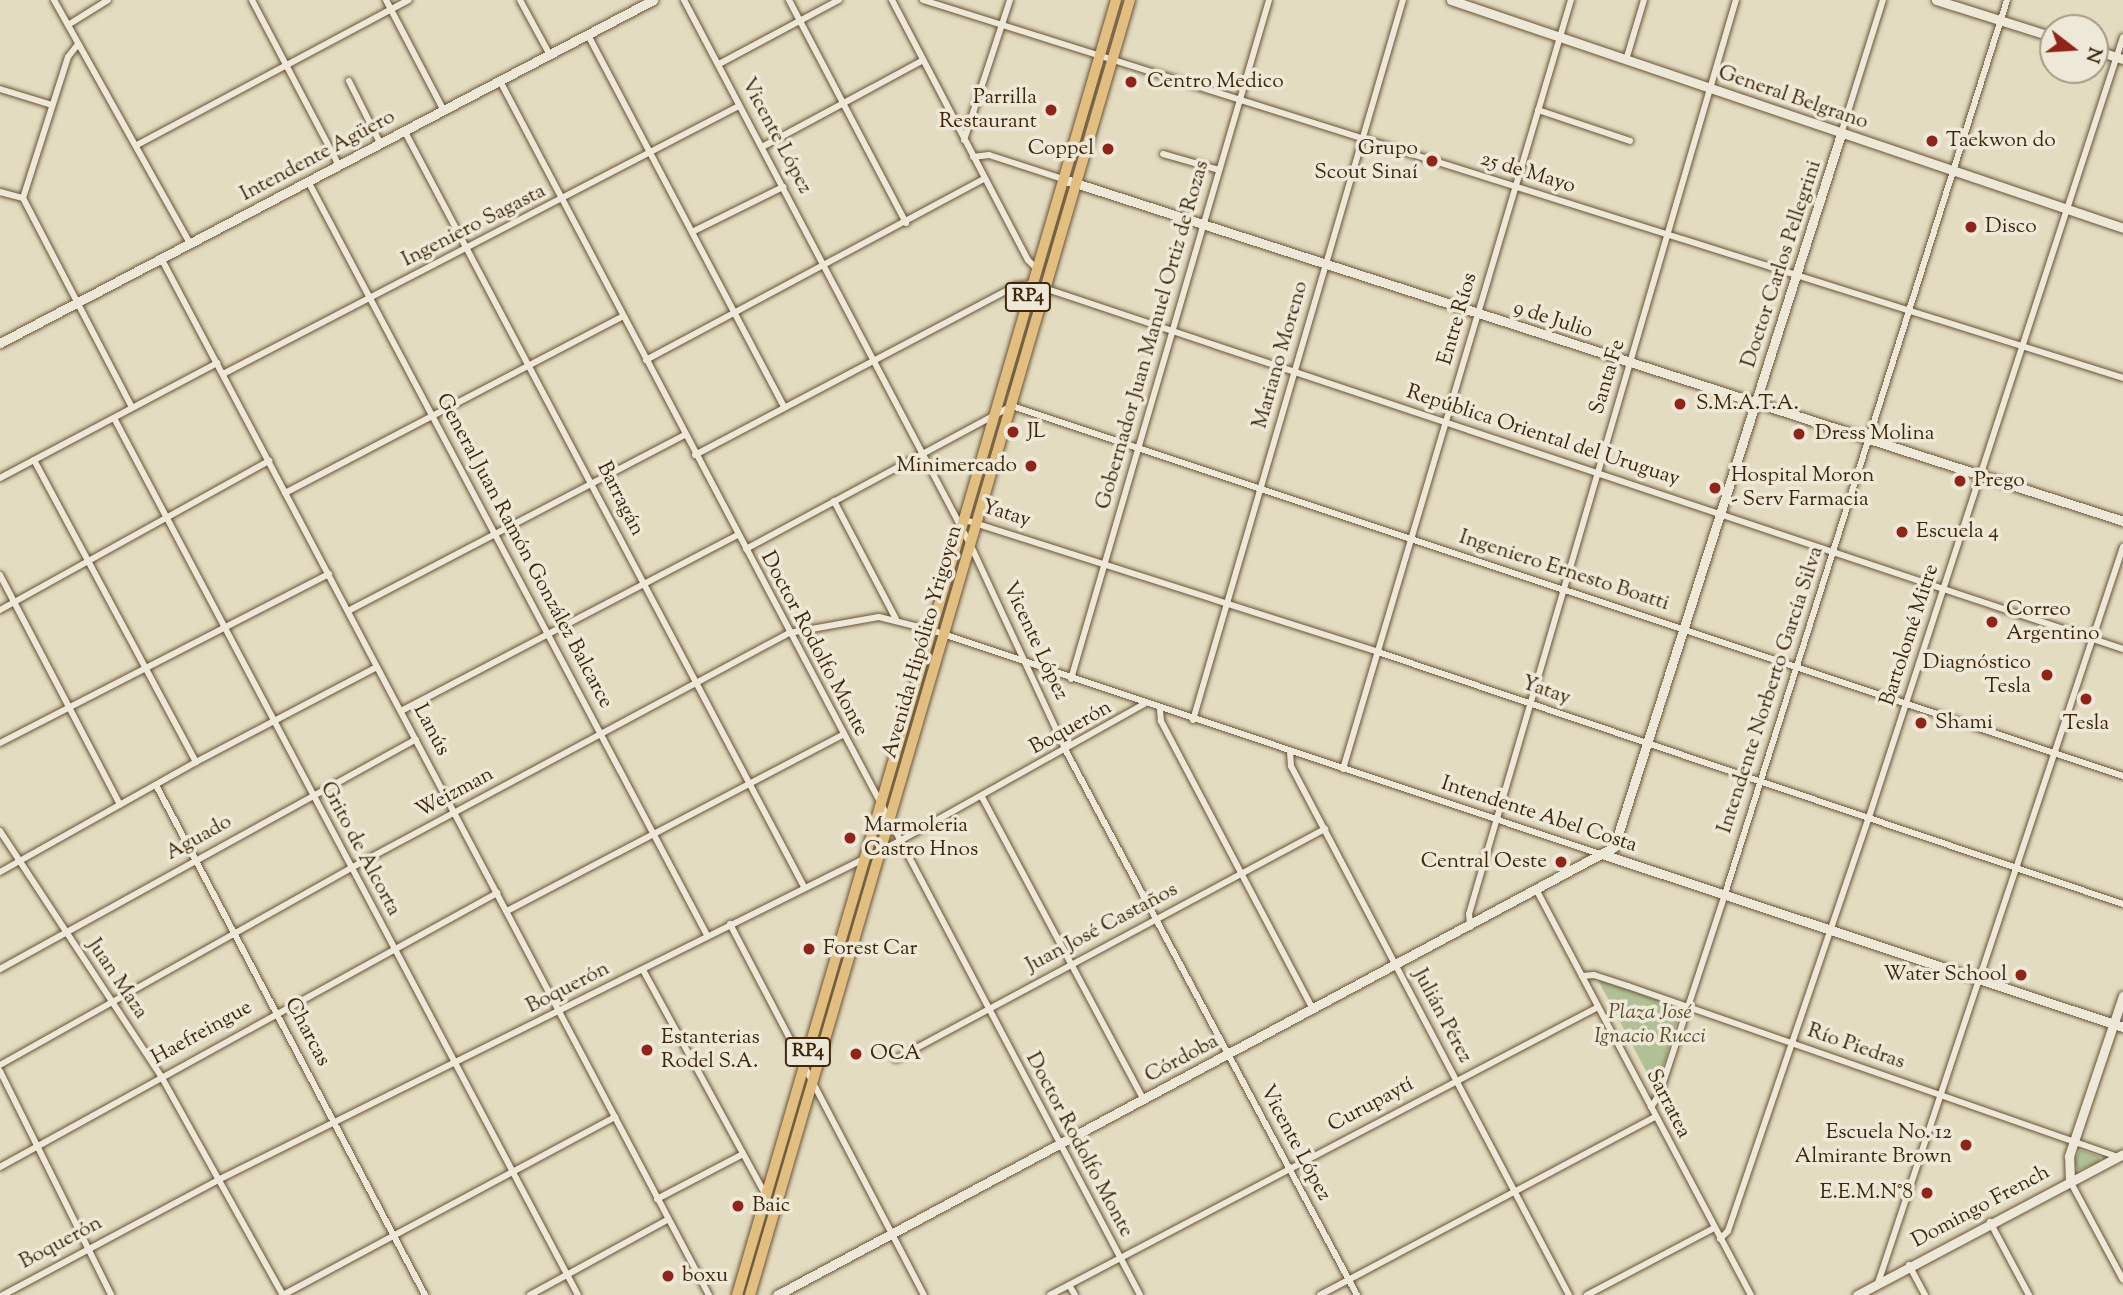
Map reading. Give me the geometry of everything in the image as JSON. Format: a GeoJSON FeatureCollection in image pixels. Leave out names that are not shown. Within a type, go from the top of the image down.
{"type":"FeatureCollection","features":[{"type":"Feature","properties":{"kind":"main road","name":"Avenida Hipólito Yrigoyen"},"geometry":{"type":"LineString","coordinates":[[737,1295],[881,809],[960,521],[995,415],[1116,0]]}},
{"type":"Feature","properties":{"kind":"main road","name":"Avenida Hipólito Yrigoyen"},"geometry":{"type":"LineString","coordinates":[[750,1295],[1130,0]]}},
{"type":"Feature","properties":{"kind":"street"},"geometry":{"type":"LineString","coordinates":[[54,0],[190,243]]}},
{"type":"Feature","properties":{"kind":"street"},"geometry":{"type":"LineString","coordinates":[[68,25],[108,0]]}},
{"type":"Feature","properties":{"kind":"street"},"geometry":{"type":"LineString","coordinates":[[252,0],[339,166]]}},
{"type":"Feature","properties":{"kind":"street"},"geometry":{"type":"LineString","coordinates":[[386,0],[443,109]]}},
{"type":"Feature","properties":{"kind":"street"},"geometry":{"type":"LineString","coordinates":[[137,145],[409,0]]}},
{"type":"Feature","properties":{"kind":"street"},"geometry":{"type":"LineString","coordinates":[[520,0],[550,55]]}},
{"type":"Feature","properties":{"kind":"street","name":"Vicente López"},"geometry":{"type":"LineString","coordinates":[[684,0],[922,454],[960,521],[1066,751],[1357,1295]]}},
{"type":"Feature","properties":{"kind":"street"},"geometry":{"type":"LineString","coordinates":[[789,0],[906,223]]}},
{"type":"Feature","properties":{"kind":"street"},"geometry":{"type":"LineString","coordinates":[[719,64],[839,0]]}},
{"type":"Feature","properties":{"kind":"street"},"geometry":{"type":"LineString","coordinates":[[891,0],[973,157],[1036,268]]}},
{"type":"Feature","properties":{"kind":"street","name":"25 de Mayo"},"geometry":{"type":"LineString","coordinates":[[923,0],[2123,378]]}},
{"type":"Feature","properties":{"kind":"street"},"geometry":{"type":"LineString","coordinates":[[964,140],[1010,0]]}},
{"type":"Feature","properties":{"kind":"street","name":"Gobernador Juan Manuel Ortiz de Rozas"},"geometry":{"type":"LineString","coordinates":[[1071,679],[1269,0]]}},
{"type":"Feature","properties":{"kind":"street","name":"Mariano Moreno"},"geometry":{"type":"LineString","coordinates":[[1193,720],[1403,0]]}},
{"type":"Feature","properties":{"kind":"street","name":"General Belgrano"},"geometry":{"type":"LineString","coordinates":[[1451,0],[2123,228]]}},
{"type":"Feature","properties":{"kind":"street","name":"Entre Ríos"},"geometry":{"type":"LineString","coordinates":[[1343,769],[1571,0]]}},
{"type":"Feature","properties":{"kind":"street"},"geometry":{"type":"LineString","coordinates":[[1626,60],[1644,0]]}},
{"type":"Feature","properties":{"kind":"street","name":"Santa Fe"},"geometry":{"type":"LineString","coordinates":[[1470,927],[1469,914],[1737,0]]}},
{"type":"Feature","properties":{"kind":"street","name":"Doctor Carlos Pellegrini"},"geometry":{"type":"LineString","coordinates":[[1605,855],[1614,847],[1883,0]]}},
{"type":"Feature","properties":{"kind":"street"},"geometry":{"type":"LineString","coordinates":[[1936,0],[2039,33]]}},
{"type":"Feature","properties":{"kind":"street","name":"Intendente Norberto García Silva"},"geometry":{"type":"LineString","coordinates":[[1651,1107],[1725,894],[1956,170],[2007,0]]}},
{"type":"Feature","properties":{"kind":"street","name":"Intendente Agüero"},"geometry":{"type":"LineString","coordinates":[[0,343],[309,183],[649,1]]}},
{"type":"Feature","properties":{"kind":"street"},"geometry":{"type":"LineString","coordinates":[[588,35],[784,406]]}},
{"type":"Feature","properties":{"kind":"street","name":"Bartolomé Mitre"},"geometry":{"type":"LineString","coordinates":[[1720,1239],[1728,1231],[1869,817],[1982,476],[2066,208],[2120,58],[2123,37]]}},
{"type":"Feature","properties":{"kind":"street"},"geometry":{"type":"LineString","coordinates":[[78,44],[68,57],[23,198],[132,407]]}},
{"type":"Feature","properties":{"kind":"street"},"geometry":{"type":"LineString","coordinates":[[762,147],[922,61]]}},
{"type":"Feature","properties":{"kind":"street"},"geometry":{"type":"LineString","coordinates":[[349,81],[380,143]]}},
{"type":"Feature","properties":{"kind":"street","name":"Doctor Rodolfo Monte"},"geometry":{"type":"LineString","coordinates":[[500,81],[898,842],[1140,1295]]}},
{"type":"Feature","properties":{"kind":"street"},"geometry":{"type":"LineString","coordinates":[[0,89],[52,105]]}},
{"type":"Feature","properties":{"kind":"street","name":"Ingeniero Sagasta"},"geometry":{"type":"LineString","coordinates":[[223,374],[469,249],[739,106]]}},
{"type":"Feature","properties":{"kind":"street"},"geometry":{"type":"LineString","coordinates":[[1538,110],[1630,141]]}},
{"type":"Feature","properties":{"kind":"street","name":"Barragán"},"geometry":{"type":"LineString","coordinates":[[404,130],[531,364],[803,885]]}},
{"type":"Feature","properties":{"kind":"street"},"geometry":{"type":"LineString","coordinates":[[1163,154],[1219,170]]}},
{"type":"Feature","properties":{"kind":"street","name":"9 de Julio"},"geometry":{"type":"LineString","coordinates":[[973,157],[989,155],[2123,521]]}},
{"type":"Feature","properties":{"kind":"street"},"geometry":{"type":"LineString","coordinates":[[646,360],[985,179]]}},
{"type":"Feature","properties":{"kind":"street","name":"General Juan Ramón González Balcarce"},"geometry":{"type":"LineString","coordinates":[[309,183],[707,935]]}},
{"type":"Feature","properties":{"kind":"street"},"geometry":{"type":"LineString","coordinates":[[692,232],[783,187]]}},
{"type":"Feature","properties":{"kind":"street"},"geometry":{"type":"LineString","coordinates":[[0,192],[23,198]]}},
{"type":"Feature","properties":{"kind":"street","name":"Lanús"},"geometry":{"type":"LineString","coordinates":[[161,258],[709,1295]]}},
{"type":"Feature","properties":{"kind":"street"},"geometry":{"type":"LineString","coordinates":[[695,455],[1016,286],[1032,284]]}},
{"type":"Feature","properties":{"kind":"street","name":"República Oriental del Uruguay"},"geometry":{"type":"LineString","coordinates":[[1032,284],[2123,649]]}},
{"type":"Feature","properties":{"kind":"street"},"geometry":{"type":"LineString","coordinates":[[285,493],[622,317]]}},
{"type":"Feature","properties":{"kind":"street"},"geometry":{"type":"LineString","coordinates":[[0,478],[217,363]]}},
{"type":"Feature","properties":{"kind":"street"},"geometry":{"type":"LineString","coordinates":[[746,550],[1012,405]]}},
{"type":"Feature","properties":{"kind":"street","name":"Ingeniero Ernesto Boatti"},"geometry":{"type":"LineString","coordinates":[[1012,405],[2123,776]]}},
{"type":"Feature","properties":{"kind":"street","name":"Grito de Alcorta"},"geometry":{"type":"LineString","coordinates":[[114,418],[221,627],[578,1295]]}},
{"type":"Feature","properties":{"kind":"street"},"geometry":{"type":"LineString","coordinates":[[348,611],[685,435]]}},
{"type":"Feature","properties":{"kind":"street"},"geometry":{"type":"LineString","coordinates":[[34,460],[196,762]]}},
{"type":"Feature","properties":{"kind":"street"},"geometry":{"type":"LineString","coordinates":[[0,610],[91,562],[269,461]]}},
{"type":"Feature","properties":{"kind":"street"},"geometry":{"type":"LineString","coordinates":[[834,502],[897,619]]}},
{"type":"Feature","properties":{"kind":"street","name":"Yatay"},"geometry":{"type":"LineString","coordinates":[[960,521],[978,523],[1378,652],[2123,904]]}},
{"type":"Feature","properties":{"kind":"street"},"geometry":{"type":"LineString","coordinates":[[401,711],[737,535]]}},
{"type":"Feature","properties":{"kind":"street"},"geometry":{"type":"LineString","coordinates":[[1878,1283],[2123,547]]}},
{"type":"Feature","properties":{"kind":"street"},"geometry":{"type":"LineString","coordinates":[[0,743],[328,574]]}},
{"type":"Feature","properties":{"kind":"street"},"geometry":{"type":"LineString","coordinates":[[0,575],[120,805]]}},
{"type":"Feature","properties":{"kind":"street","name":"Weizman"},"geometry":{"type":"LineString","coordinates":[[0,1068],[351,868],[698,685],[789,633],[879,617],[897,619],[945,635]]}},
{"type":"Feature","properties":{"kind":"street","name":"Intendente Abel Costa"},"geometry":{"type":"LineString","coordinates":[[945,635],[1160,710],[1725,894],[2118,1026]]}},
{"type":"Feature","properties":{"kind":"street"},"geometry":{"type":"LineString","coordinates":[[0,873],[271,721],[377,667]]}},
{"type":"Feature","properties":{"kind":"street","name":"Boquerón"},"geometry":{"type":"LineString","coordinates":[[3,1295],[220,1179],[454,1066],[803,885],[868,853],[898,842],[1066,751],[1144,704]]}},
{"type":"Feature","properties":{"kind":"street"},"geometry":{"type":"LineString","coordinates":[[1160,710],[1161,721],[1313,1009]]}},
{"type":"Feature","properties":{"kind":"street"},"geometry":{"type":"LineString","coordinates":[[507,911],[654,835],[749,781],[842,735]]}},
{"type":"Feature","properties":{"kind":"street","name":"Aguado"},"geometry":{"type":"LineString","coordinates":[[0,969],[311,794],[416,740]]}},
{"type":"Feature","properties":{"kind":"street","name":"Julián Pérez"},"geometry":{"type":"LineString","coordinates":[[1290,752],[1291,766],[1569,1295]]}},
{"type":"Feature","properties":{"kind":"street","name":"Charcas"},"geometry":{"type":"LineString","coordinates":[[156,785],[425,1295]]}},
{"type":"Feature","properties":{"kind":"street"},"geometry":{"type":"LineString","coordinates":[[982,796],[1144,1100]]}},
{"type":"Feature","properties":{"kind":"street","name":"Juan José Castaños"},"geometry":{"type":"LineString","coordinates":[[895,1059],[1325,829]]}},
{"type":"Feature","properties":{"kind":"street","name":"Juan Maza"},"geometry":{"type":"LineString","coordinates":[[0,831],[18,863],[161,1076],[283,1295]]}},
{"type":"Feature","properties":{"kind":"street","name":"Córdoba"},"geometry":{"type":"LineString","coordinates":[[777,1295],[1605,855]]}},
{"type":"Feature","properties":{"kind":"street","name":"Sarratea"},"geometry":{"type":"LineString","coordinates":[[1537,891],[1751,1295]]}},
{"type":"Feature","properties":{"kind":"street","name":"Haefreingue"},"geometry":{"type":"LineString","coordinates":[[0,1167],[392,947],[497,893]]}},
{"type":"Feature","properties":{"kind":"street"},"geometry":{"type":"LineString","coordinates":[[730,924],[924,1295]]}},
{"type":"Feature","properties":{"kind":"street"},"geometry":{"type":"LineString","coordinates":[[643,970],[741,1155],[766,1196]]}},
{"type":"Feature","properties":{"kind":"street","name":"Río Piedras"},"geometry":{"type":"LineString","coordinates":[[1582,976],[1594,975],[1687,1006],[2073,1142],[2120,1156]]}},
{"type":"Feature","properties":{"kind":"street"},"geometry":{"type":"LineString","coordinates":[[2123,996],[2118,1026],[2073,1142],[2067,1165],[2070,1181],[2123,1280]]}},
{"type":"Feature","properties":{"kind":"street","name":"Curupaytí"},"geometry":{"type":"LineString","coordinates":[[1051,1295],[1598,1007]]}},
{"type":"Feature","properties":{"kind":"street"},"geometry":{"type":"LineString","coordinates":[[0,1068],[111,1295]]}},
{"type":"Feature","properties":{"kind":"street"},"geometry":{"type":"LineString","coordinates":[[283,1295],[615,1117]]}},
{"type":"Feature","properties":{"kind":"street"},"geometry":{"type":"LineString","coordinates":[[1320,1295],[1655,1117]]}},
{"type":"Feature","properties":{"kind":"street"},"geometry":{"type":"LineString","coordinates":[[657,1199],[741,1155]]}},
{"type":"Feature","properties":{"kind":"street","name":"Domingo French"},"geometry":{"type":"LineString","coordinates":[[1857,1295],[1990,1222],[2120,1156]]}},
{"type":"Feature","properties":{"kind":"street"},"geometry":{"type":"LineString","coordinates":[[530,1295],[667,1220]]}},
{"type":"Feature","properties":{"kind":"street"},"geometry":{"type":"LineString","coordinates":[[1990,1222],[2029,1295]]}},
{"type":"Feature","properties":{"kind":"street"},"geometry":{"type":"LineString","coordinates":[[1587,1295],[1714,1228]]}},
{"type":"Feature","properties":{"kind":"street"},"geometry":{"type":"LineString","coordinates":[[1909,1265],[1925,1295]]}},
{"type":"Feature","properties":{"kind":"street"},"geometry":{"type":"LineString","coordinates":[[1069,1285],[1075,1295]]}},
{"type":"Feature","properties":{"kind":"green space"},"geometry":{"type":"Polygon","coordinates":[[[1101,69],[1104,70],[1071,170],[1069,169],[1101,69]]]}},
{"type":"Feature","properties":{"kind":"green space"},"geometry":{"type":"Polygon","coordinates":[[[1066,189],[1068,190],[1045,271],[1042,271],[1066,189]]]}},
{"type":"Feature","properties":{"kind":"green space"},"geometry":{"type":"Polygon","coordinates":[[[1038,294],[1010,392],[1007,391],[1038,294]]]}},
{"type":"Feature","properties":{"kind":"green space"},"geometry":{"type":"Polygon","coordinates":[[[933,642],[936,643],[894,778],[933,642]]]}},
{"type":"Feature","properties":{"kind":"green space"},"geometry":{"type":"Polygon","coordinates":[[[865,879],[821,1038],[819,1038],[865,879]]]}},
{"type":"Feature","properties":{"kind":"green space","name":"Plaza José Ignacio Rucci"},"geometry":{"type":"Polygon","coordinates":[[[1598,980],[1681,1008],[1656,1090],[1598,980]]]}},
{"type":"Feature","properties":{"kind":"green space"},"geometry":{"type":"Polygon","coordinates":[[[800,1101],[802,1102],[749,1284],[746,1283],[800,1101]]]}},
{"type":"Feature","properties":{"kind":"green space"},"geometry":{"type":"Polygon","coordinates":[[[2080,1150],[2099,1156],[2100,1162],[2078,1170],[2073,1163],[2080,1150]]]}},
{"type":"Feature","properties":{"kind":"place","name":"Centro Medico"},"geometry":{"type":"Point","coordinates":[1131,82]}},
{"type":"Feature","properties":{"kind":"place","name":"Parrilla Restaurant"},"geometry":{"type":"Point","coordinates":[1051,110]}},
{"type":"Feature","properties":{"kind":"place","name":"Taekwon do"},"geometry":{"type":"Point","coordinates":[1932,141]}},
{"type":"Feature","properties":{"kind":"place","name":"Coppel"},"geometry":{"type":"Point","coordinates":[1108,149]}},
{"type":"Feature","properties":{"kind":"place","name":"Grupo Scout Sinaí"},"geometry":{"type":"Point","coordinates":[1432,161]}},
{"type":"Feature","properties":{"kind":"place","name":"Disco"},"geometry":{"type":"Point","coordinates":[1971,227]}},
{"type":"Feature","properties":{"kind":"place","name":"S.M.A.T.A."},"geometry":{"type":"Point","coordinates":[1680,404]}},
{"type":"Feature","properties":{"kind":"place","name":"JL"},"geometry":{"type":"Point","coordinates":[1013,432]}},
{"type":"Feature","properties":{"kind":"place","name":"Dress Molina"},"geometry":{"type":"Point","coordinates":[1799,434]}},
{"type":"Feature","properties":{"kind":"place","name":"Minimercado"},"geometry":{"type":"Point","coordinates":[1031,466]}},
{"type":"Feature","properties":{"kind":"place","name":"Prego"},"geometry":{"type":"Point","coordinates":[1960,481]}},
{"type":"Feature","properties":{"kind":"place","name":"Hospital Moron - Serv Farmacia"},"geometry":{"type":"Point","coordinates":[1715,488]}},
{"type":"Feature","properties":{"kind":"place","name":"Escuela 4"},"geometry":{"type":"Point","coordinates":[1902,532]}},
{"type":"Feature","properties":{"kind":"place","name":"Correo Argentino"},"geometry":{"type":"Point","coordinates":[1992,622]}},
{"type":"Feature","properties":{"kind":"place","name":"Diagnóstico Tesla"},"geometry":{"type":"Point","coordinates":[2047,675]}},
{"type":"Feature","properties":{"kind":"place","name":"Tesla"},"geometry":{"type":"Point","coordinates":[2086,699]}},
{"type":"Feature","properties":{"kind":"place","name":"Shami"},"geometry":{"type":"Point","coordinates":[1921,723]}},
{"type":"Feature","properties":{"kind":"place","name":"Marmoleria Castro Hnos"},"geometry":{"type":"Point","coordinates":[850,838]}},
{"type":"Feature","properties":{"kind":"place","name":"Central Oeste"},"geometry":{"type":"Point","coordinates":[1561,862]}},
{"type":"Feature","properties":{"kind":"place","name":"Forest Car"},"geometry":{"type":"Point","coordinates":[809,949]}},
{"type":"Feature","properties":{"kind":"place","name":"Water School"},"geometry":{"type":"Point","coordinates":[2021,975]}},
{"type":"Feature","properties":{"kind":"place","name":"Estanterias Rodel S.A."},"geometry":{"type":"Point","coordinates":[647,1050]}},
{"type":"Feature","properties":{"kind":"place","name":"OCA"},"geometry":{"type":"Point","coordinates":[856,1054]}},
{"type":"Feature","properties":{"kind":"place","name":"Escuela No. 12 Almirante Brown"},"geometry":{"type":"Point","coordinates":[1966,1145]}},
{"type":"Feature","properties":{"kind":"place","name":"E.E.M.N°8"},"geometry":{"type":"Point","coordinates":[1927,1193]}},
{"type":"Feature","properties":{"kind":"place","name":"Baic"},"geometry":{"type":"Point","coordinates":[738,1206]}},
{"type":"Feature","properties":{"kind":"place","name":"boxu"},"geometry":{"type":"Point","coordinates":[668,1276]}}]}
